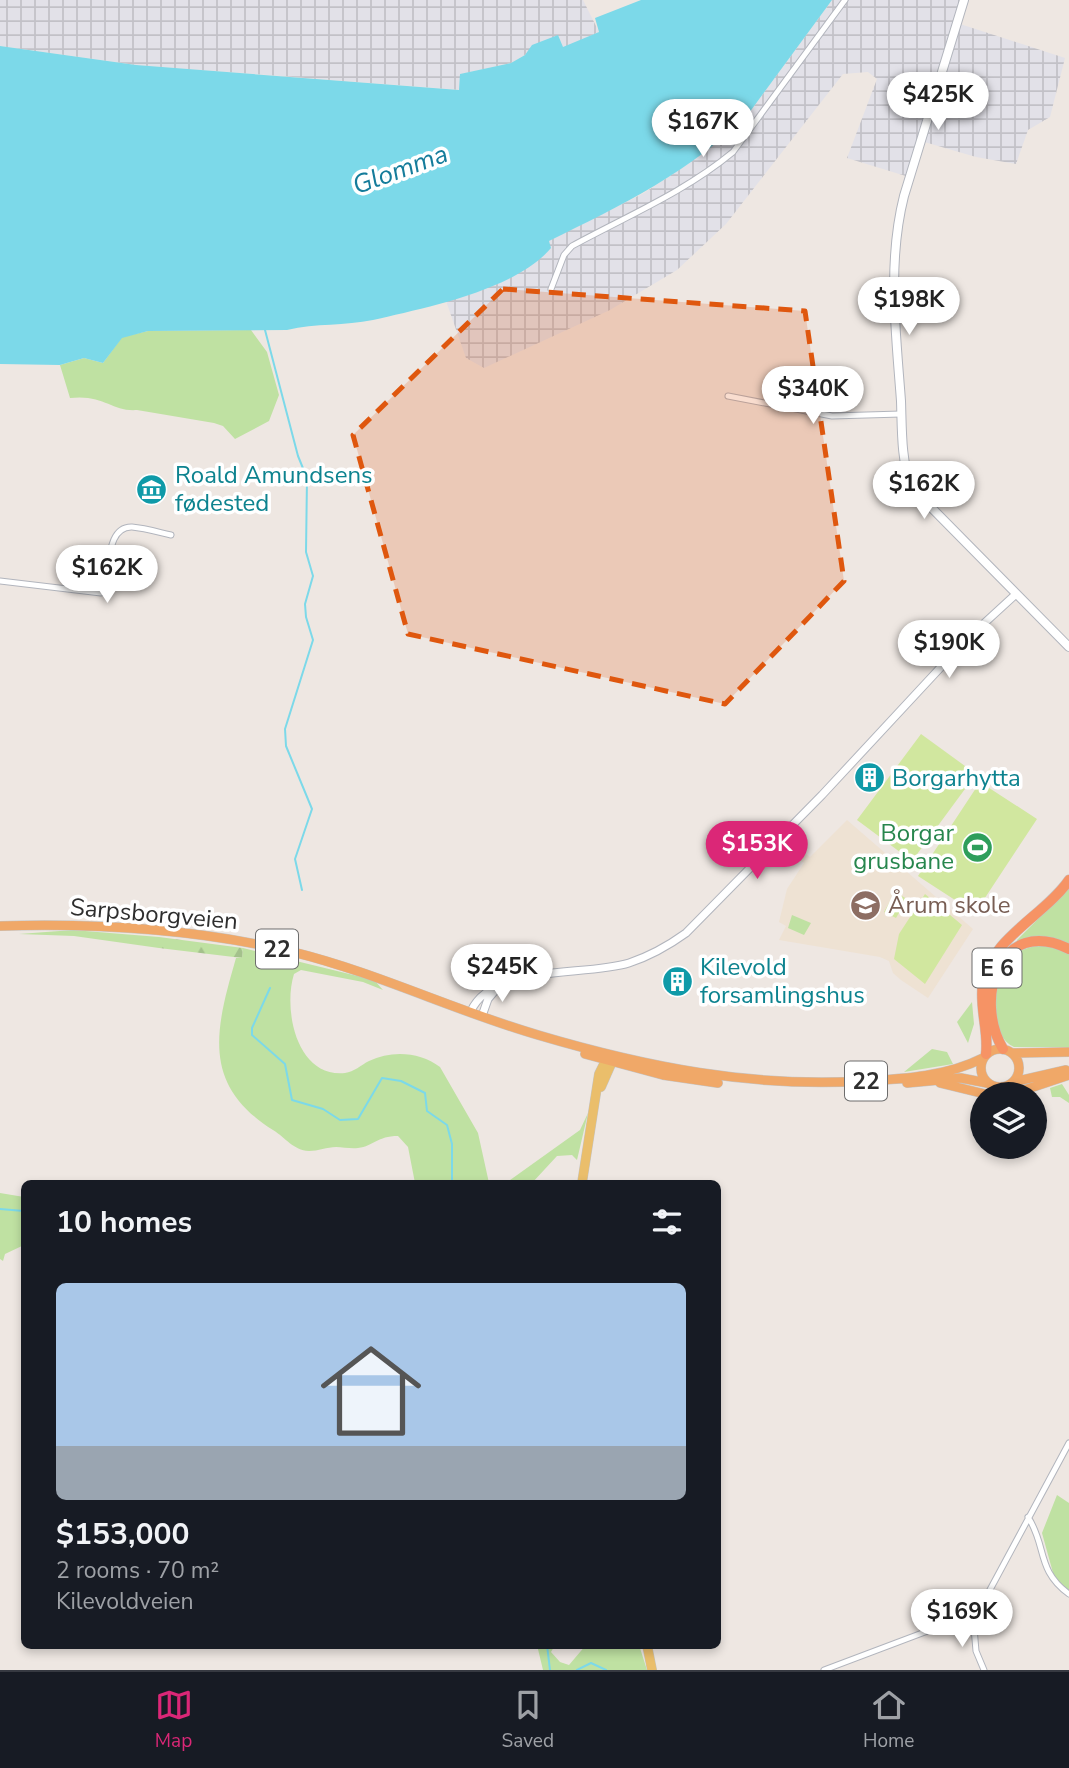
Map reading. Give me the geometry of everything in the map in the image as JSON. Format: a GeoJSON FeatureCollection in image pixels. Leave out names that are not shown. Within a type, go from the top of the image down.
{"type":"FeatureCollection","features":[{"type":"Feature","properties":{"kind":"highway","name":"E 6"},"geometry":{"type":"LineString","coordinates":[[985,1056],[982,995],[987,969],[999,950],[1056,896],[1069,880]]}},
{"type":"Feature","properties":{"kind":"highway","name":"Sarpsborgveien"},"geometry":{"type":"LineString","coordinates":[[0,926],[115,926],[251,943],[364,972],[608,1059],[683,1078],[751,1086],[827,1088],[961,1078],[982,1082]]}},
{"type":"Feature","properties":{"kind":"highway","name":"E 6"},"geometry":{"type":"LineString","coordinates":[[1007,1051],[993,1025],[990,999],[997,967],[1012,951],[1032,942],[1054,943],[1069,949]]}},
{"type":"Feature","properties":{"kind":"highway","name":"22"},"geometry":{"type":"LineString","coordinates":[[985,1056],[1007,1051],[1069,1052]]}},
{"type":"Feature","properties":{"kind":"highway"},"geometry":{"type":"LineString","coordinates":[[1007,1051],[1019,1067],[1013,1082]]}},
{"type":"Feature","properties":{"kind":"highway","name":"Sarpsborgveien"},"geometry":{"type":"LineString","coordinates":[[608,1059],[699,1075],[800,1083],[907,1078],[951,1070],[985,1056]]}},
{"type":"Feature","properties":{"kind":"highway"},"geometry":{"type":"LineString","coordinates":[[985,1056],[981,1073],[986,1082]]}},
{"type":"Feature","properties":{"kind":"highway","name":"22"},"geometry":{"type":"LineString","coordinates":[[1013,1082],[1069,1072]]}},
{"type":"Feature","properties":{"kind":"highway","name":"22"},"geometry":{"type":"LineString","coordinates":[[1043,1082],[1069,1072]]}},
{"type":"Feature","properties":{"kind":"highway","name":"22"},"geometry":{"type":"LineString","coordinates":[[911,1083],[946,1084],[970,1090]]}},
{"type":"Feature","properties":{"kind":"main road"},"geometry":{"type":"LineString","coordinates":[[964,0],[904,196],[897,229],[895,339],[903,460],[911,487],[1068,645]]}},
{"type":"Feature","properties":{"kind":"main road"},"geometry":{"type":"LineString","coordinates":[[582,1180],[596,1099],[608,1059]]}},
{"type":"Feature","properties":{"kind":"main road"},"geometry":{"type":"LineString","coordinates":[[648,1649],[652,1670]]}},
{"type":"Feature","properties":{"kind":"street"},"geometry":{"type":"LineString","coordinates":[[551,289],[564,255],[572,246],[657,203],[713,168],[733,152],[845,0]]}},
{"type":"Feature","properties":{"kind":"street"},"geometry":{"type":"LineString","coordinates":[[728,396],[832,416],[901,414]]}},
{"type":"Feature","properties":{"kind":"street"},"geometry":{"type":"LineString","coordinates":[[0,581],[101,593],[113,539],[122,529],[129,527],[171,535]]}},
{"type":"Feature","properties":{"kind":"street"},"geometry":{"type":"LineString","coordinates":[[471,1011],[482,995],[504,981],[629,963],[678,939],[806,812],[965,641],[1016,594]]}},
{"type":"Feature","properties":{"kind":"street"},"geometry":{"type":"LineString","coordinates":[[482,1016],[488,999],[504,981]]}},
{"type":"Feature","properties":{"kind":"street"},"geometry":{"type":"LineString","coordinates":[[824,1670],[973,1616],[984,1603],[1069,1443]]}},
{"type":"Feature","properties":{"kind":"street"},"geometry":{"type":"LineString","coordinates":[[1028,1517],[1045,1569],[1057,1585],[1069,1594]]}},
{"type":"Feature","properties":{"kind":"street"},"geometry":{"type":"LineString","coordinates":[[973,1616],[976,1651],[984,1670]]}},
{"type":"Feature","properties":{"kind":"highlighted area"},"geometry":{"type":"Polygon","coordinates":[[[503,289],[805,311],[844,581],[725,704],[408,634],[353,435],[503,289]]]}},
{"type":"Feature","properties":{"kind":"shaded area"},"geometry":{"type":"Polygon","coordinates":[[[0,0],[583,0],[599,32],[563,48],[558,36],[511,63],[461,74],[460,90],[136,65],[0,46],[0,0]]]}},
{"type":"Feature","properties":{"kind":"shaded area"},"geometry":{"type":"Polygon","coordinates":[[[832,0],[964,0],[957,23],[1065,58],[1050,117],[1028,130],[1016,164],[976,157],[921,141],[909,177],[847,158],[877,79],[868,72],[843,74],[726,224],[677,270],[610,310],[484,368],[466,358],[446,301],[475,293],[547,253],[548,241],[644,193],[688,164],[749,113],[832,0]]]}},
{"type":"Feature","properties":{"kind":"shaded area","name":"Årum skole"},"geometry":{"type":"Polygon","coordinates":[[[847,820],[973,929],[928,998],[901,980],[893,973],[889,961],[880,957],[779,940],[786,926],[779,922],[787,889],[804,863],[776,842],[782,836],[810,857],[847,820]]]}},
{"type":"Feature","properties":{"kind":"green space"},"geometry":{"type":"Polygon","coordinates":[[[251,330],[267,352],[279,395],[269,421],[235,439],[223,426],[214,423],[128,410],[91,398],[70,398],[60,365],[84,358],[103,363],[122,337],[148,331],[251,330]]]}},
{"type":"Feature","properties":{"kind":"green space"},"geometry":{"type":"Polygon","coordinates":[[[921,734],[976,774],[912,861],[857,820],[921,734]]]}},
{"type":"Feature","properties":{"kind":"green space","name":"Borgar grusbane"},"geometry":{"type":"Polygon","coordinates":[[[980,782],[1037,819],[975,913],[918,876],[980,782]]]}},
{"type":"Feature","properties":{"kind":"green space"},"geometry":{"type":"Polygon","coordinates":[[[1069,888],[1069,945],[1045,938],[1018,944],[1017,940],[1069,888]]]}},
{"type":"Feature","properties":{"kind":"green space"},"geometry":{"type":"Polygon","coordinates":[[[895,892],[907,899],[896,918],[884,912],[895,892]]]}},
{"type":"Feature","properties":{"kind":"green space"},"geometry":{"type":"Polygon","coordinates":[[[925,894],[962,925],[925,984],[894,959],[899,934],[925,894]]]}},
{"type":"Feature","properties":{"kind":"green space"},"geometry":{"type":"Polygon","coordinates":[[[792,915],[811,923],[804,935],[788,928],[792,915]]]}},
{"type":"Feature","properties":{"kind":"green space"},"geometry":{"type":"Polygon","coordinates":[[[73,930],[159,937],[159,948],[74,936],[19,934],[73,930]]]}},
{"type":"Feature","properties":{"kind":"green space"},"geometry":{"type":"Polygon","coordinates":[[[159,937],[243,948],[242,958],[159,948],[159,937]]]}},
{"type":"Feature","properties":{"kind":"green space"},"geometry":{"type":"Polygon","coordinates":[[[1046,945],[1069,953],[1069,1047],[1014,1047],[998,1030],[995,1018],[994,1005],[999,978],[1004,967],[1019,952],[1046,945]]]}},
{"type":"Feature","properties":{"kind":"green space"},"geometry":{"type":"Polygon","coordinates":[[[243,948],[374,980],[383,990],[363,982],[301,970],[294,974],[290,1005],[292,1022],[304,1053],[315,1065],[328,1072],[345,1073],[378,1057],[396,1054],[424,1058],[440,1067],[478,1133],[488,1180],[414,1180],[408,1147],[398,1136],[358,1148],[303,1150],[250,1112],[234,1094],[224,1074],[220,1053],[223,1008],[236,958],[242,958],[243,948]]]}},
{"type":"Feature","properties":{"kind":"green space"},"geometry":{"type":"Polygon","coordinates":[[[972,1002],[974,1024],[968,1043],[957,1022],[972,1002]]]}},
{"type":"Feature","properties":{"kind":"green space"},"geometry":{"type":"Polygon","coordinates":[[[932,1049],[947,1052],[953,1064],[904,1072],[932,1049]]]}},
{"type":"Feature","properties":{"kind":"green space"},"geometry":{"type":"Polygon","coordinates":[[[1062,1084],[1069,1095],[1069,1103],[1060,1097],[1052,1097],[1050,1088],[1062,1084]]]}},
{"type":"Feature","properties":{"kind":"green space"},"geometry":{"type":"Polygon","coordinates":[[[588,1113],[577,1160],[572,1155],[557,1156],[535,1180],[510,1180],[580,1130],[588,1113]]]}},
{"type":"Feature","properties":{"kind":"green space"},"geometry":{"type":"Polygon","coordinates":[[[0,1193],[21,1196],[21,1246],[5,1254],[3,1261],[0,1259],[0,1193]]]}},
{"type":"Feature","properties":{"kind":"green space"},"geometry":{"type":"Polygon","coordinates":[[[1057,1495],[1069,1503],[1069,1591],[1055,1580],[1042,1533],[1057,1495]]]}},
{"type":"Feature","properties":{"kind":"green space"},"geometry":{"type":"Polygon","coordinates":[[[538,1649],[553,1649],[551,1652],[560,1662],[569,1665],[583,1649],[640,1649],[647,1670],[543,1670],[538,1649]]]}},
{"type":"Feature","properties":{"kind":"water","name":"Glomma"},"geometry":{"type":"Polygon","coordinates":[[[641,0],[832,0],[749,113],[727,134],[655,186],[549,241],[551,248],[535,263],[493,286],[443,303],[362,322],[287,330],[148,331],[122,338],[103,363],[84,358],[60,365],[0,364],[0,46],[136,65],[459,90],[460,74],[511,63],[525,55],[532,45],[558,35],[563,47],[599,32],[595,18],[641,0]]]}},
{"type":"Feature","properties":{"kind":"waterway"},"geometry":{"type":"LineString","coordinates":[[265,330],[298,456],[307,478],[306,552],[313,576],[305,604],[313,640],[285,729],[286,746],[312,809],[295,859],[302,890]]}},
{"type":"Feature","properties":{"kind":"waterway"},"geometry":{"type":"LineString","coordinates":[[270,988],[252,1028],[252,1035],[285,1064],[292,1100],[323,1109],[340,1120],[358,1119],[382,1078],[401,1081],[425,1093],[427,1111],[447,1125],[452,1144],[452,1180]]}},
{"type":"Feature","properties":{"kind":"waterway"},"geometry":{"type":"LineString","coordinates":[[0,1209],[21,1211]]}},
{"type":"Feature","properties":{"kind":"waterway"},"geometry":{"type":"LineString","coordinates":[[547,1649],[550,1670]]}},
{"type":"Feature","properties":{"kind":"waterway"},"geometry":{"type":"LineString","coordinates":[[577,1670],[591,1663],[606,1670]]}},
{"type":"Feature","properties":{"kind":"place","name":"Roald Amundsens fødested"},"geometry":{"type":"Point","coordinates":[152,489]}},
{"type":"Feature","properties":{"kind":"place","name":"Borgarhytta"},"geometry":{"type":"Point","coordinates":[869,778]}},
{"type":"Feature","properties":{"kind":"place","name":"Borgar grusbane"},"geometry":{"type":"Point","coordinates":[977,847]}},
{"type":"Feature","properties":{"kind":"place","name":"Årum skole"},"geometry":{"type":"Point","coordinates":[865,905]}},
{"type":"Feature","properties":{"kind":"place","name":"Kilevold forsamlingshus"},"geometry":{"type":"Point","coordinates":[677,981]}}]}
